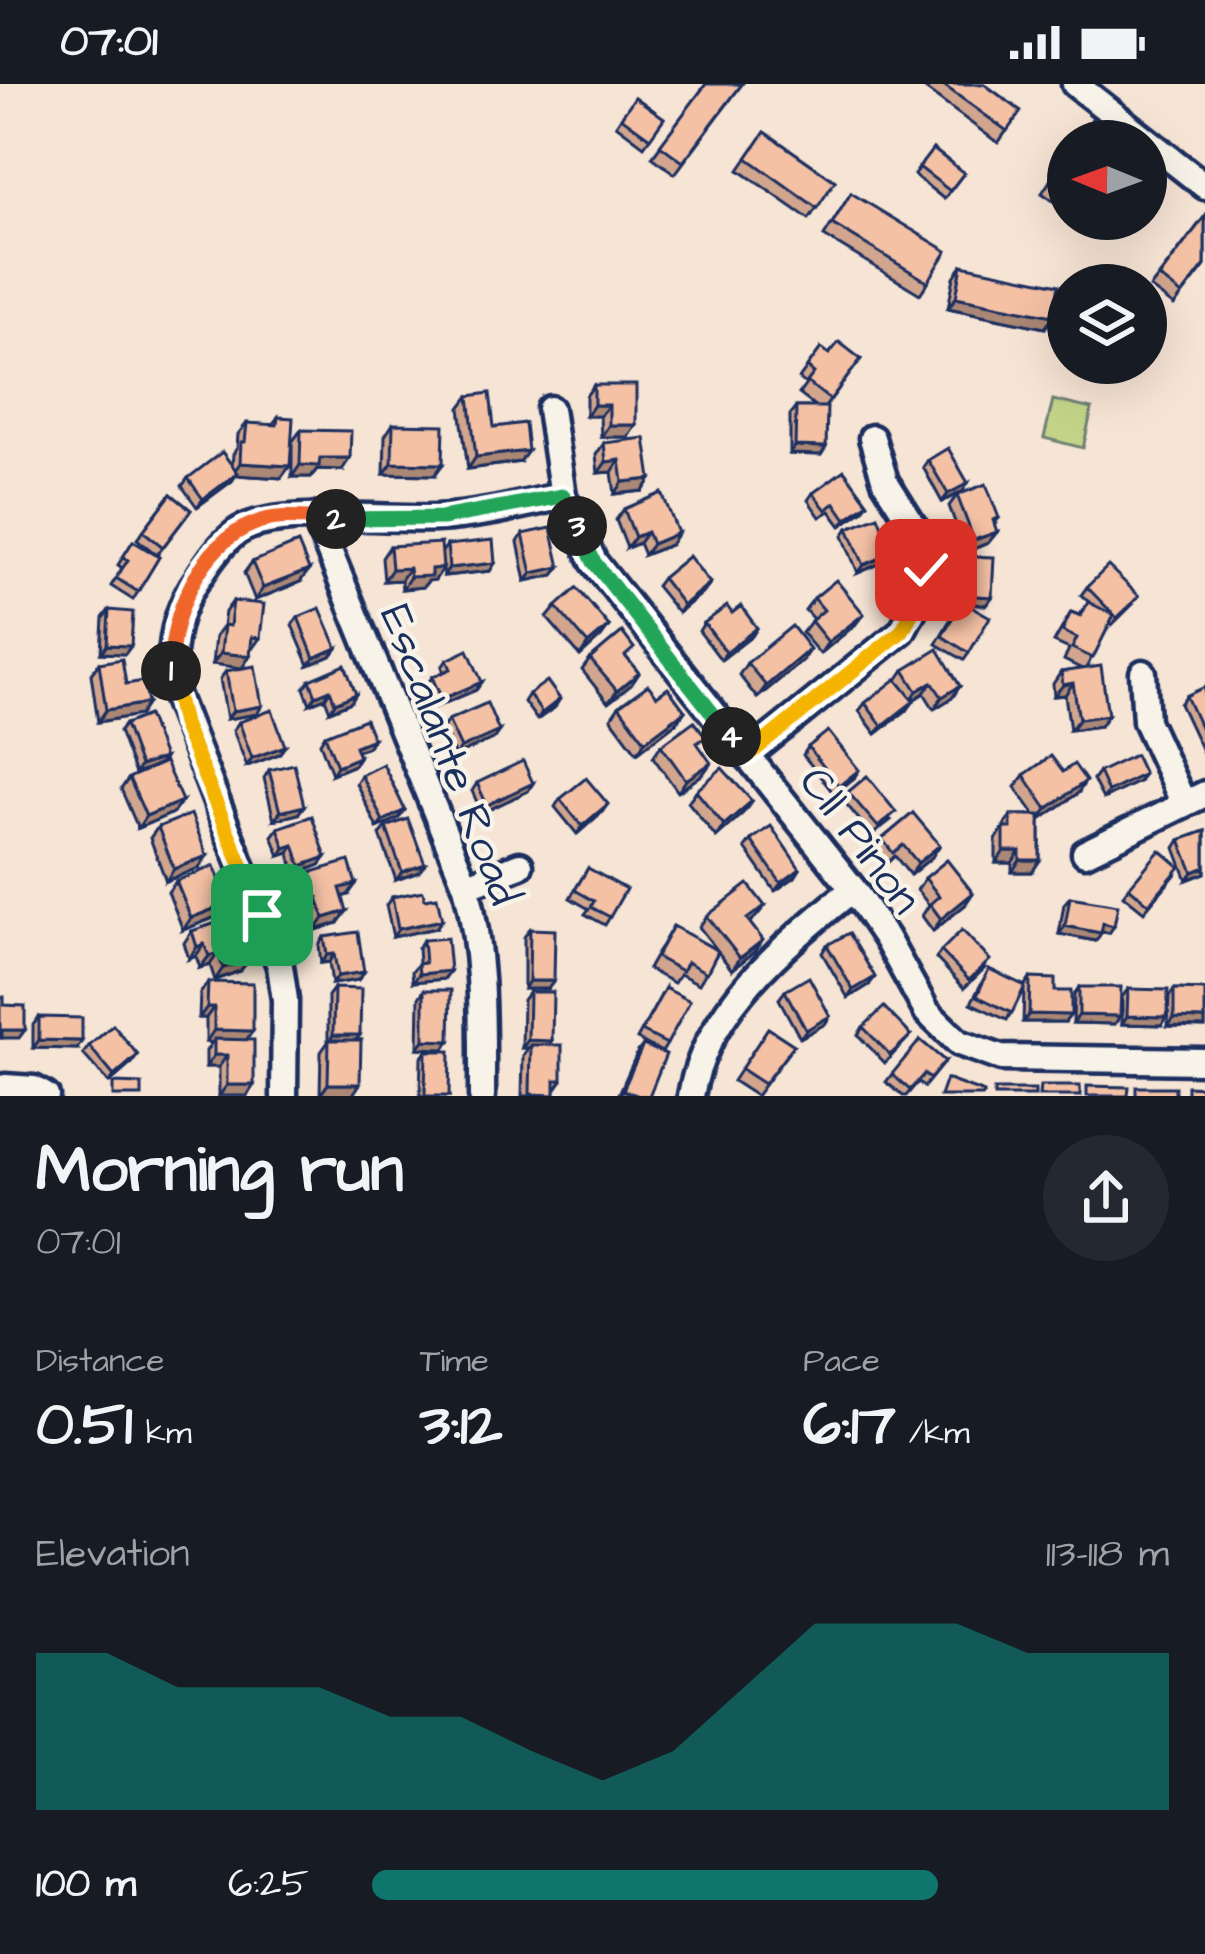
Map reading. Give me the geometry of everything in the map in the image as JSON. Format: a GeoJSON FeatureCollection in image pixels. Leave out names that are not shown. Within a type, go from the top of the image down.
{"type":"FeatureCollection","features":[{"type":"Feature","properties":{"kind":"street"},"geometry":{"type":"LineString","coordinates":[[1075,84],[1205,187]]}},
{"type":"Feature","properties":{"kind":"street","name":"Cll Pinon"},"geometry":{"type":"LineString","coordinates":[[550,409],[563,496],[594,562],[853,890],[927,1012],[958,1043],[1001,1058],[1205,1061]]}},
{"type":"Feature","properties":{"kind":"street"},"geometry":{"type":"LineString","coordinates":[[747,756],[902,631],[918,601],[926,570],[919,535],[885,481],[872,438]]}},
{"type":"Feature","properties":{"kind":"street"},"geometry":{"type":"LineString","coordinates":[[284,1096],[285,1000],[280,966],[172,686],[170,650],[189,590],[235,533],[256,522],[442,518],[563,496]]}},
{"type":"Feature","properties":{"kind":"street","name":"Escalante Road"},"geometry":{"type":"LineString","coordinates":[[316,519],[466,886],[477,929],[483,993],[482,1096]]}},
{"type":"Feature","properties":{"kind":"street"},"geometry":{"type":"LineString","coordinates":[[1085,853],[1194,799],[1146,721],[1143,673]]}},
{"type":"Feature","properties":{"kind":"street"},"geometry":{"type":"LineString","coordinates":[[466,886],[520,865]]}},
{"type":"Feature","properties":{"kind":"street"},"geometry":{"type":"LineString","coordinates":[[691,1096],[718,1028],[745,987],[780,949],[853,890]]}},
{"type":"Feature","properties":{"kind":"street"},"geometry":{"type":"LineString","coordinates":[[0,1091],[5,1087],[34,1089],[46,1096]]}},
{"type":"Feature","properties":{"kind":"green space"},"geometry":{"type":"Polygon","coordinates":[[[1053,400],[1092,409],[1083,448],[1044,438],[1053,400]]]}},
{"type":"Feature","properties":{"kind":"building"},"geometry":{"type":"Polygon","coordinates":[[[706,84],[742,84],[683,162],[660,145],[706,84]]]}},
{"type":"Feature","properties":{"kind":"building"},"geometry":{"type":"Polygon","coordinates":[[[942,84],[984,84],[1021,111],[1007,131],[942,84]]]}},
{"type":"Feature","properties":{"kind":"building"},"geometry":{"type":"Polygon","coordinates":[[[635,97],[664,118],[650,138],[621,117],[635,97]]]}},
{"type":"Feature","properties":{"kind":"building"},"geometry":{"type":"Polygon","coordinates":[[[765,132],[835,181],[817,208],[747,158],[765,132]]]}},
{"type":"Feature","properties":{"kind":"building"},"geometry":{"type":"Polygon","coordinates":[[[933,149],[964,173],[950,191],[919,167],[933,149]]]}},
{"type":"Feature","properties":{"kind":"building"},"geometry":{"type":"Polygon","coordinates":[[[851,193],[947,251],[928,282],[832,224],[851,193]]]}},
{"type":"Feature","properties":{"kind":"building"},"geometry":{"type":"Polygon","coordinates":[[[1205,216],[1205,265],[1182,295],[1167,283],[1167,266],[1205,216]]]}},
{"type":"Feature","properties":{"kind":"building"},"geometry":{"type":"Polygon","coordinates":[[[962,265],[1047,283],[1047,315],[956,297],[962,265]]]}},
{"type":"Feature","properties":{"kind":"building"},"geometry":{"type":"Polygon","coordinates":[[[839,342],[861,359],[830,400],[807,382],[814,373],[807,367],[821,348],[829,354],[839,342]]]}},
{"type":"Feature","properties":{"kind":"building"},"geometry":{"type":"Polygon","coordinates":[[[594,385],[636,385],[636,425],[609,425],[609,405],[594,405],[594,385]]]}},
{"type":"Feature","properties":{"kind":"building"},"geometry":{"type":"Polygon","coordinates":[[[490,393],[494,427],[525,423],[528,451],[476,457],[469,396],[490,393]]]}},
{"type":"Feature","properties":{"kind":"building"},"geometry":{"type":"Polygon","coordinates":[[[796,407],[827,407],[826,447],[795,446],[796,407]]]}},
{"type":"Feature","properties":{"kind":"building"},"geometry":{"type":"Polygon","coordinates":[[[278,417],[293,418],[290,466],[240,463],[247,423],[277,425],[278,417]]]}},
{"type":"Feature","properties":{"kind":"building"},"geometry":{"type":"Polygon","coordinates":[[[393,424],[444,425],[443,464],[392,463],[393,424]]]}},
{"type":"Feature","properties":{"kind":"building"},"geometry":{"type":"Polygon","coordinates":[[[301,430],[351,431],[350,458],[320,458],[319,466],[300,465],[301,430]]]}},
{"type":"Feature","properties":{"kind":"building"},"geometry":{"type":"Polygon","coordinates":[[[645,438],[651,479],[623,482],[620,460],[606,462],[604,443],[645,438]]]}},
{"type":"Feature","properties":{"kind":"building"},"geometry":{"type":"Polygon","coordinates":[[[948,448],[968,483],[948,494],[928,460],[948,448]]]}},
{"type":"Feature","properties":{"kind":"building"},"geometry":{"type":"Polygon","coordinates":[[[222,452],[238,473],[203,499],[188,478],[222,452]]]}},
{"type":"Feature","properties":{"kind":"building"},"geometry":{"type":"Polygon","coordinates":[[[844,470],[868,503],[846,519],[835,503],[826,510],[813,493],[844,470]]]}},
{"type":"Feature","properties":{"kind":"building"},"geometry":{"type":"Polygon","coordinates":[[[986,484],[999,518],[993,520],[997,532],[974,540],[957,495],[986,484]]]}},
{"type":"Feature","properties":{"kind":"building"},"geometry":{"type":"Polygon","coordinates":[[[662,493],[678,533],[652,544],[647,532],[635,537],[624,509],[662,493]]]}},
{"type":"Feature","properties":{"kind":"building"},"geometry":{"type":"Polygon","coordinates":[[[171,494],[191,510],[163,547],[143,531],[171,494]]]}},
{"type":"Feature","properties":{"kind":"building"},"geometry":{"type":"Polygon","coordinates":[[[878,516],[893,553],[864,565],[848,528],[878,516]]]}},
{"type":"Feature","properties":{"kind":"building"},"geometry":{"type":"Polygon","coordinates":[[[551,528],[560,567],[532,573],[523,534],[551,528]]]}},
{"type":"Feature","properties":{"kind":"building"},"geometry":{"type":"Polygon","coordinates":[[[493,540],[495,563],[449,568],[447,545],[493,540]]]}},
{"type":"Feature","properties":{"kind":"building"},"geometry":{"type":"Polygon","coordinates":[[[133,541],[159,557],[138,592],[116,578],[133,541]]]}},
{"type":"Feature","properties":{"kind":"building"},"geometry":{"type":"Polygon","coordinates":[[[298,543],[309,570],[263,588],[252,562],[298,543]]]}},
{"type":"Feature","properties":{"kind":"building"},"geometry":{"type":"Polygon","coordinates":[[[441,543],[443,568],[431,569],[431,576],[410,577],[409,568],[392,569],[390,546],[441,543]]]}},
{"type":"Feature","properties":{"kind":"building"},"geometry":{"type":"Polygon","coordinates":[[[689,556],[710,583],[683,605],[662,578],[689,556]]]}},
{"type":"Feature","properties":{"kind":"building"},"geometry":{"type":"Polygon","coordinates":[[[966,556],[994,557],[992,597],[963,595],[966,556]]]}},
{"type":"Feature","properties":{"kind":"building"},"geometry":{"type":"Polygon","coordinates":[[[1108,566],[1139,596],[1117,618],[1087,587],[1108,566]]]}},
{"type":"Feature","properties":{"kind":"building"},"geometry":{"type":"Polygon","coordinates":[[[836,580],[864,614],[828,642],[811,621],[824,610],[814,598],[836,580]]]}},
{"type":"Feature","properties":{"kind":"building"},"geometry":{"type":"Polygon","coordinates":[[[577,588],[609,626],[588,644],[556,607],[577,588]]]}},
{"type":"Feature","properties":{"kind":"building"},"geometry":{"type":"Polygon","coordinates":[[[233,601],[264,604],[260,638],[252,637],[250,656],[221,653],[233,601]]]}},
{"type":"Feature","properties":{"kind":"building"},"geometry":{"type":"Polygon","coordinates":[[[962,601],[990,617],[969,653],[942,636],[962,601]]]}},
{"type":"Feature","properties":{"kind":"building"},"geometry":{"type":"Polygon","coordinates":[[[1088,602],[1114,615],[1093,658],[1072,648],[1077,638],[1062,631],[1071,612],[1081,616],[1088,602]]]}},
{"type":"Feature","properties":{"kind":"building"},"geometry":{"type":"Polygon","coordinates":[[[727,606],[732,613],[741,606],[757,628],[726,652],[704,623],[727,606]]]}},
{"type":"Feature","properties":{"kind":"building"},"geometry":{"type":"Polygon","coordinates":[[[320,608],[337,648],[314,658],[298,617],[320,608]]]}},
{"type":"Feature","properties":{"kind":"building"},"geometry":{"type":"Polygon","coordinates":[[[109,610],[133,612],[131,646],[107,645],[109,610]]]}},
{"type":"Feature","properties":{"kind":"building"},"geometry":{"type":"Polygon","coordinates":[[[792,626],[810,649],[766,686],[747,663],[792,626]]]}},
{"type":"Feature","properties":{"kind":"building"},"geometry":{"type":"Polygon","coordinates":[[[622,632],[634,648],[625,656],[639,673],[617,691],[590,659],[622,632]]]}},
{"type":"Feature","properties":{"kind":"building"},"geometry":{"type":"Polygon","coordinates":[[[938,649],[960,686],[942,697],[932,682],[917,691],[904,670],[938,649]]]}},
{"type":"Feature","properties":{"kind":"building"},"geometry":{"type":"Polygon","coordinates":[[[468,650],[482,682],[442,699],[432,677],[451,669],[447,660],[468,650]]]}},
{"type":"Feature","properties":{"kind":"building"},"geometry":{"type":"Polygon","coordinates":[[[122,659],[126,684],[144,681],[148,703],[106,710],[99,663],[122,659]]]}},
{"type":"Feature","properties":{"kind":"building"},"geometry":{"type":"Polygon","coordinates":[[[345,665],[356,694],[335,703],[330,690],[316,696],[310,680],[345,665]]]}},
{"type":"Feature","properties":{"kind":"building"},"geometry":{"type":"Polygon","coordinates":[[[255,666],[262,706],[233,711],[226,671],[255,666]]]}},
{"type":"Feature","properties":{"kind":"building"},"geometry":{"type":"Polygon","coordinates":[[[1101,666],[1108,715],[1079,719],[1073,683],[1063,685],[1061,672],[1101,666]]]}},
{"type":"Feature","properties":{"kind":"building"},"geometry":{"type":"Polygon","coordinates":[[[896,679],[914,701],[882,726],[865,703],[896,679]]]}},
{"type":"Feature","properties":{"kind":"building"},"geometry":{"type":"Polygon","coordinates":[[[547,681],[560,699],[542,713],[529,694],[547,681]]]}},
{"type":"Feature","properties":{"kind":"building"},"geometry":{"type":"Polygon","coordinates":[[[648,685],[657,696],[668,688],[685,711],[645,741],[619,706],[648,685]]]}},
{"type":"Feature","properties":{"kind":"building"},"geometry":{"type":"Polygon","coordinates":[[[1205,687],[1205,738],[1186,696],[1205,687]]]}},
{"type":"Feature","properties":{"kind":"building"},"geometry":{"type":"Polygon","coordinates":[[[487,703],[499,731],[461,748],[448,720],[487,703]]]}},
{"type":"Feature","properties":{"kind":"building"},"geometry":{"type":"Polygon","coordinates":[[[272,710],[285,746],[252,758],[239,722],[272,710]]]}},
{"type":"Feature","properties":{"kind":"building"},"geometry":{"type":"Polygon","coordinates":[[[148,715],[164,758],[140,766],[125,724],[148,715]]]}},
{"type":"Feature","properties":{"kind":"building"},"geometry":{"type":"Polygon","coordinates":[[[365,719],[373,739],[355,746],[359,757],[337,766],[325,735],[365,719]]]}},
{"type":"Feature","properties":{"kind":"building"},"geometry":{"type":"Polygon","coordinates":[[[694,721],[706,737],[697,743],[711,763],[686,780],[661,745],[694,721]]]}},
{"type":"Feature","properties":{"kind":"building"},"geometry":{"type":"Polygon","coordinates":[[[828,731],[859,770],[839,786],[808,747],[828,731]]]}},
{"type":"Feature","properties":{"kind":"building"},"geometry":{"type":"Polygon","coordinates":[[[1135,755],[1144,774],[1108,792],[1099,772],[1135,755]]]}},
{"type":"Feature","properties":{"kind":"building"},"geometry":{"type":"Polygon","coordinates":[[[1051,756],[1063,772],[1074,764],[1086,781],[1047,809],[1024,775],[1051,756]]]}},
{"type":"Feature","properties":{"kind":"building"},"geometry":{"type":"Polygon","coordinates":[[[523,761],[533,783],[487,805],[477,783],[523,761]]]}},
{"type":"Feature","properties":{"kind":"building"},"geometry":{"type":"Polygon","coordinates":[[[165,762],[182,801],[146,816],[129,778],[165,762]]]}},
{"type":"Feature","properties":{"kind":"building"},"geometry":{"type":"Polygon","coordinates":[[[294,764],[304,806],[280,812],[269,770],[294,764]]]}},
{"type":"Feature","properties":{"kind":"building"},"geometry":{"type":"Polygon","coordinates":[[[383,764],[405,810],[383,821],[361,775],[383,764]]]}},
{"type":"Feature","properties":{"kind":"building"},"geometry":{"type":"Polygon","coordinates":[[[722,768],[752,801],[724,825],[696,791],[722,768]]]}},
{"type":"Feature","properties":{"kind":"building"},"geometry":{"type":"Polygon","coordinates":[[[867,776],[896,812],[878,827],[848,792],[867,776]]]}},
{"type":"Feature","properties":{"kind":"building"},"geometry":{"type":"Polygon","coordinates":[[[586,778],[608,804],[582,826],[560,799],[586,778]]]}},
{"type":"Feature","properties":{"kind":"building"},"geometry":{"type":"Polygon","coordinates":[[[913,813],[940,845],[918,863],[903,845],[893,853],[882,839],[913,813]]]}},
{"type":"Feature","properties":{"kind":"building"},"geometry":{"type":"Polygon","coordinates":[[[191,814],[207,856],[174,869],[158,827],[191,814]]]}},
{"type":"Feature","properties":{"kind":"building"},"geometry":{"type":"Polygon","coordinates":[[[1011,815],[1040,815],[1040,860],[1020,860],[1020,851],[1004,851],[1004,828],[1011,828],[1011,815]]]}},
{"type":"Feature","properties":{"kind":"building"},"geometry":{"type":"Polygon","coordinates":[[[312,816],[326,857],[301,866],[294,845],[285,848],[278,828],[312,816]]]}},
{"type":"Feature","properties":{"kind":"building"},"geometry":{"type":"Polygon","coordinates":[[[408,819],[425,864],[402,872],[386,827],[408,819]]]}},
{"type":"Feature","properties":{"kind":"building"},"geometry":{"type":"Polygon","coordinates":[[[771,826],[800,869],[781,883],[751,840],[771,826]]]}},
{"type":"Feature","properties":{"kind":"building"},"geometry":{"type":"Polygon","coordinates":[[[1205,831],[1205,867],[1193,872],[1180,840],[1205,831]]]}},
{"type":"Feature","properties":{"kind":"building"},"geometry":{"type":"Polygon","coordinates":[[[1160,850],[1180,867],[1149,904],[1129,887],[1160,850]]]}},
{"type":"Feature","properties":{"kind":"building"},"geometry":{"type":"Polygon","coordinates":[[[947,860],[973,893],[941,919],[930,904],[939,896],[925,878],[947,860]]]}},
{"type":"Feature","properties":{"kind":"building"},"geometry":{"type":"Polygon","coordinates":[[[349,861],[356,884],[340,888],[347,911],[324,918],[318,897],[310,900],[302,875],[349,861]]]}},
{"type":"Feature","properties":{"kind":"building"},"geometry":{"type":"Polygon","coordinates":[[[214,866],[229,903],[191,918],[176,881],[214,866]]]}},
{"type":"Feature","properties":{"kind":"building"},"geometry":{"type":"Polygon","coordinates":[[[588,868],[626,889],[610,917],[591,907],[594,901],[575,890],[588,868]]]}},
{"type":"Feature","properties":{"kind":"building"},"geometry":{"type":"Polygon","coordinates":[[[748,884],[765,906],[747,919],[763,940],[740,958],[707,916],[748,884]]]}},
{"type":"Feature","properties":{"kind":"building"},"geometry":{"type":"Polygon","coordinates":[[[423,891],[425,899],[437,897],[442,920],[398,929],[392,897],[423,891]]]}},
{"type":"Feature","properties":{"kind":"building"},"geometry":{"type":"Polygon","coordinates":[[[1070,897],[1118,905],[1114,926],[1103,923],[1101,933],[1065,926],[1070,897]]]}},
{"type":"Feature","properties":{"kind":"building"},"geometry":{"type":"Polygon","coordinates":[[[234,917],[249,960],[223,968],[218,953],[209,956],[204,944],[197,947],[192,931],[234,917]]]}},
{"type":"Feature","properties":{"kind":"building"},"geometry":{"type":"Polygon","coordinates":[[[673,926],[718,951],[707,973],[687,962],[682,971],[656,957],[673,926]]]}},
{"type":"Feature","properties":{"kind":"building"},"geometry":{"type":"Polygon","coordinates":[[[530,929],[555,930],[554,981],[529,981],[530,929]]]}},
{"type":"Feature","properties":{"kind":"building"},"geometry":{"type":"Polygon","coordinates":[[[962,930],[990,960],[969,980],[941,951],[962,930]]]}},
{"type":"Feature","properties":{"kind":"building"},"geometry":{"type":"Polygon","coordinates":[[[358,932],[364,972],[338,976],[334,954],[327,955],[324,937],[358,932]]]}},
{"type":"Feature","properties":{"kind":"building"},"geometry":{"type":"Polygon","coordinates":[[[849,933],[875,977],[853,990],[827,945],[849,933]]]}},
{"type":"Feature","properties":{"kind":"building"},"geometry":{"type":"Polygon","coordinates":[[[447,938],[450,971],[419,974],[418,964],[425,963],[423,940],[447,938]]]}},
{"type":"Feature","properties":{"kind":"building"},"geometry":{"type":"Polygon","coordinates":[[[989,969],[1025,986],[1012,1013],[977,996],[989,969]]]}},
{"type":"Feature","properties":{"kind":"building"},"geometry":{"type":"Polygon","coordinates":[[[809,977],[830,1016],[806,1030],[785,991],[809,977]]]}},
{"type":"Feature","properties":{"kind":"building"},"geometry":{"type":"Polygon","coordinates":[[[1030,978],[1055,979],[1055,991],[1071,991],[1071,1015],[1029,1014],[1030,978]]]}},
{"type":"Feature","properties":{"kind":"building"},"geometry":{"type":"Polygon","coordinates":[[[208,982],[253,983],[253,1031],[214,1030],[214,1007],[207,1007],[208,982]]]}},
{"type":"Feature","properties":{"kind":"building"},"geometry":{"type":"Polygon","coordinates":[[[1079,987],[1121,987],[1120,1016],[1079,1015],[1079,987]]]}},
{"type":"Feature","properties":{"kind":"building"},"geometry":{"type":"Polygon","coordinates":[[[334,988],[361,989],[360,1035],[333,1035],[334,988]]]}},
{"type":"Feature","properties":{"kind":"building"},"geometry":{"type":"Polygon","coordinates":[[[665,988],[690,1001],[667,1044],[642,1031],[665,988]]]}},
{"type":"Feature","properties":{"kind":"building"},"geometry":{"type":"Polygon","coordinates":[[[1128,989],[1168,990],[1167,1017],[1127,1016],[1128,989]]]}},
{"type":"Feature","properties":{"kind":"building"},"geometry":{"type":"Polygon","coordinates":[[[1174,989],[1205,990],[1205,1019],[1174,1018],[1174,989]]]}},
{"type":"Feature","properties":{"kind":"building"},"geometry":{"type":"Polygon","coordinates":[[[424,990],[451,990],[450,1041],[424,1040],[424,990]]]}},
{"type":"Feature","properties":{"kind":"building"},"geometry":{"type":"Polygon","coordinates":[[[529,992],[553,992],[552,1041],[528,1040],[529,992]]]}},
{"type":"Feature","properties":{"kind":"building"},"geometry":{"type":"Polygon","coordinates":[[[0,997],[4,1005],[25,1006],[25,1030],[2,1030],[0,1038],[0,997]]]}},
{"type":"Feature","properties":{"kind":"building"},"geometry":{"type":"Polygon","coordinates":[[[884,1007],[911,1035],[890,1055],[863,1027],[884,1007]]]}},
{"type":"Feature","properties":{"kind":"building"},"geometry":{"type":"Polygon","coordinates":[[[39,1017],[82,1018],[82,1041],[39,1040],[39,1017]]]}},
{"type":"Feature","properties":{"kind":"building"},"geometry":{"type":"Polygon","coordinates":[[[113,1025],[138,1055],[114,1076],[89,1046],[113,1025]]]}},
{"type":"Feature","properties":{"kind":"building"},"geometry":{"type":"Polygon","coordinates":[[[768,1028],[794,1045],[764,1084],[741,1069],[768,1028]]]}},
{"type":"Feature","properties":{"kind":"building"},"geometry":{"type":"Polygon","coordinates":[[[214,1039],[254,1040],[254,1085],[227,1085],[227,1055],[214,1055],[214,1039]]]}},
{"type":"Feature","properties":{"kind":"building"},"geometry":{"type":"Polygon","coordinates":[[[329,1040],[361,1040],[360,1084],[328,1084],[329,1040]]]}},
{"type":"Feature","properties":{"kind":"building"},"geometry":{"type":"Polygon","coordinates":[[[920,1040],[945,1061],[930,1079],[924,1074],[910,1090],[892,1074],[920,1040]]]}},
{"type":"Feature","properties":{"kind":"building"},"geometry":{"type":"Polygon","coordinates":[[[531,1045],[562,1045],[562,1080],[555,1080],[555,1095],[530,1094],[531,1045]]]}},
{"type":"Feature","properties":{"kind":"building"},"geometry":{"type":"Polygon","coordinates":[[[643,1045],[666,1054],[649,1096],[623,1090],[643,1045]]]}},
{"type":"Feature","properties":{"kind":"building"},"geometry":{"type":"Polygon","coordinates":[[[426,1051],[450,1051],[449,1096],[425,1096],[426,1051]]]}},
{"type":"Feature","properties":{"kind":"building"},"geometry":{"type":"Polygon","coordinates":[[[946,1079],[984,1093],[983,1096],[940,1096],[946,1079]]]}},
{"type":"Feature","properties":{"kind":"building"},"geometry":{"type":"Polygon","coordinates":[[[113,1083],[142,1084],[142,1096],[113,1096],[113,1083]]]}},
{"type":"Feature","properties":{"kind":"building"},"geometry":{"type":"Polygon","coordinates":[[[1040,1086],[1080,1086],[1080,1096],[1039,1096],[1040,1086]]]}},
{"type":"Feature","properties":{"kind":"building"},"geometry":{"type":"Polygon","coordinates":[[[1087,1086],[1129,1087],[1128,1096],[1087,1096],[1087,1086]]]}},
{"type":"Feature","properties":{"kind":"building"},"geometry":{"type":"Polygon","coordinates":[[[1187,1086],[1205,1087],[1205,1096],[1187,1096],[1187,1086]]]}},
{"type":"Feature","properties":{"kind":"building"},"geometry":{"type":"Polygon","coordinates":[[[1136,1087],[1175,1087],[1175,1096],[1136,1096],[1136,1087]]]}},
{"type":"Feature","properties":{"kind":"building"},"geometry":{"type":"Polygon","coordinates":[[[994,1090],[1035,1090],[1035,1096],[994,1096],[994,1090]]]}},
{"type":"Feature","properties":{"kind":"route"},"geometry":{"type":"LineString","coordinates":[[262,915],[183,724],[172,686],[170,650],[189,590],[235,533],[256,522],[442,518],[563,496],[594,562],[747,756],[902,631],[918,601],[926,570]]}}]}
